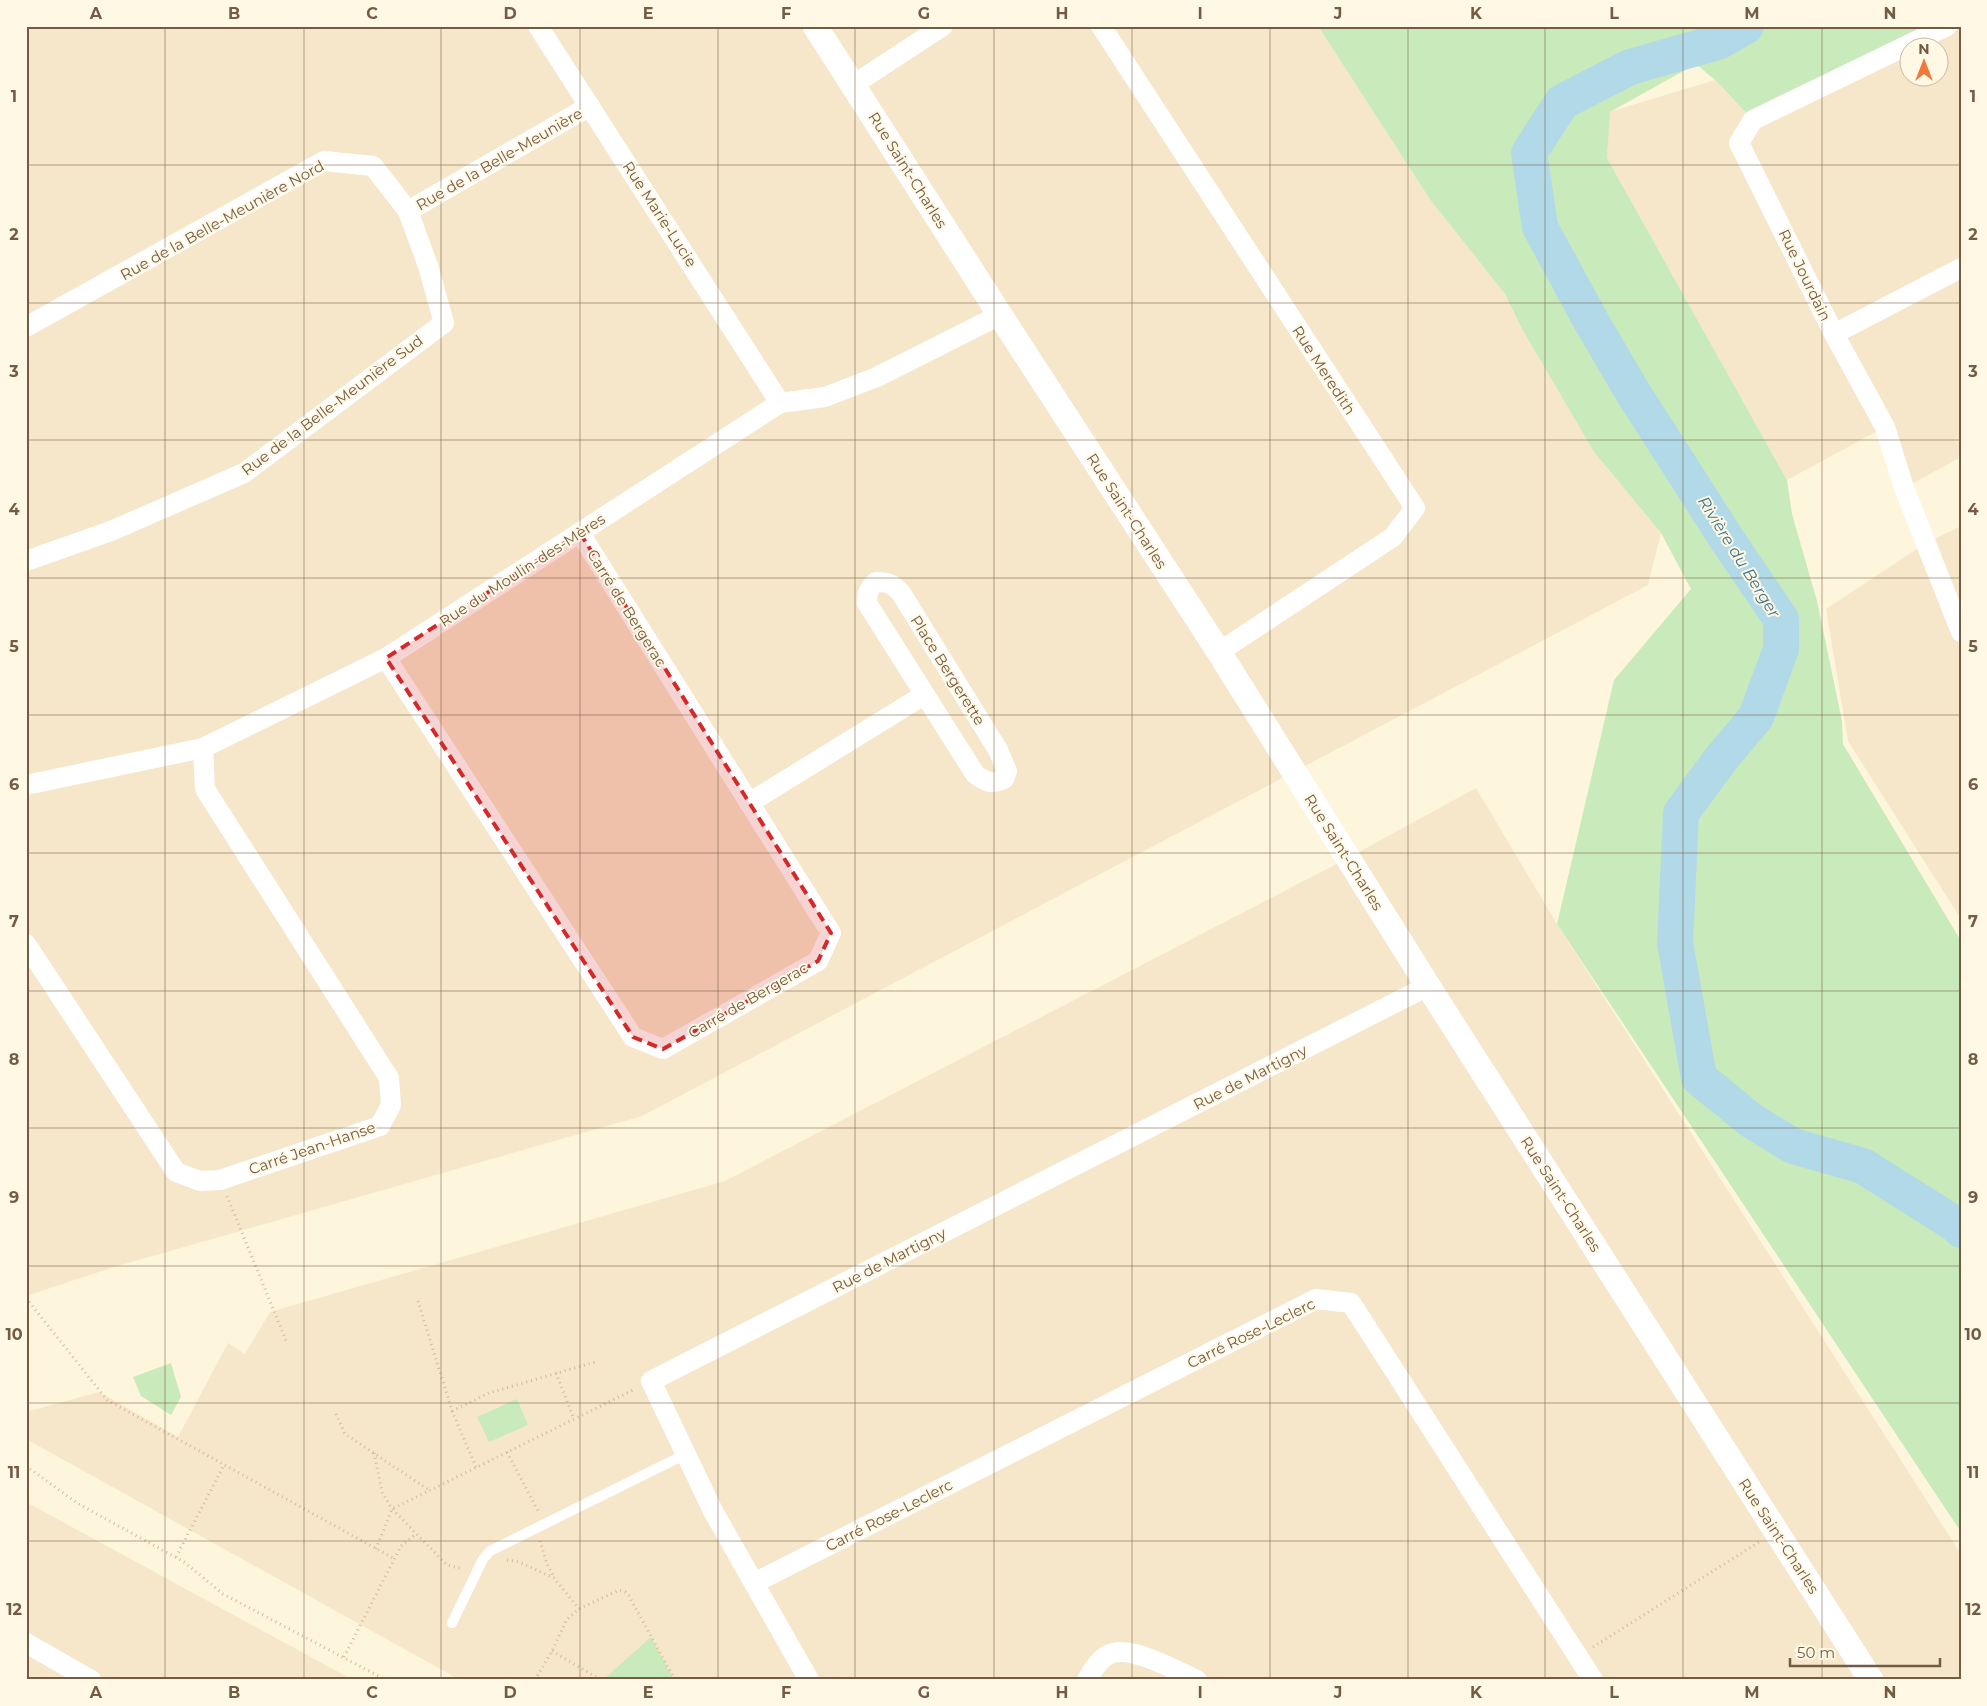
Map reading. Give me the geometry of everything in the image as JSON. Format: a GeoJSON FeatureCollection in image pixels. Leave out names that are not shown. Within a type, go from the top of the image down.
{"type":"FeatureCollection","features":[{"type":"Feature","properties":{"kind":"street","name":"Rue Marie-Lucie"},"geometry":{"type":"LineString","coordinates":[[538,26],[780,403]]}},
{"type":"Feature","properties":{"kind":"street","name":"Rue Saint-Charles"},"geometry":{"type":"LineString","coordinates":[[816,26],[1000,315],[1219,652],[1428,986],[1871,1680]]}},
{"type":"Feature","properties":{"kind":"street"},"geometry":{"type":"LineString","coordinates":[[853,85],[943,26]]}},
{"type":"Feature","properties":{"kind":"street","name":"Rue Meredith"},"geometry":{"type":"LineString","coordinates":[[1101,26],[1414,508],[1393,537],[1219,652]]}},
{"type":"Feature","properties":{"kind":"street","name":"Rue Jourdain"},"geometry":{"type":"LineString","coordinates":[[1948,26],[1753,120],[1740,143],[1834,334],[1885,427],[1904,488],[1961,632]]}},
{"type":"Feature","properties":{"kind":"street","name":"Rue de la Belle-Meunière"},"geometry":{"type":"LineString","coordinates":[[408,211],[590,106]]}},
{"type":"Feature","properties":{"kind":"street","name":"Rue de la Belle-Meunière Nord"},"geometry":{"type":"LineString","coordinates":[[26,327],[324,161],[373,166],[408,211]]}},
{"type":"Feature","properties":{"kind":"street","name":"Rue de la Belle-Meunière Sud"},"geometry":{"type":"LineString","coordinates":[[26,561],[111,531],[244,473],[444,323],[428,266],[408,211]]}},
{"type":"Feature","properties":{"kind":"street"},"geometry":{"type":"LineString","coordinates":[[1834,334],[1961,268]]}},
{"type":"Feature","properties":{"kind":"street","name":"Rue du Moulin-des-Mères"},"geometry":{"type":"LineString","coordinates":[[26,785],[203,748],[386,658],[780,403],[825,397],[877,376],[1000,315]]}},
{"type":"Feature","properties":{"kind":"street","name":"Carré de Bergerac"},"geometry":{"type":"LineString","coordinates":[[386,658],[634,1037],[663,1049],[818,960],[831,933],[580,533]]}},
{"type":"Feature","properties":{"kind":"street","name":"Place Bergerette"},"geometry":{"type":"LineString","coordinates":[[876,582],[886,582],[895,586],[901,593],[998,750],[1006,771],[1004,779],[995,783],[986,782],[975,774],[924,695],[868,603],[867,594],[870,587],[876,582]]}},
{"type":"Feature","properties":{"kind":"street"},"geometry":{"type":"LineString","coordinates":[[749,803],[924,695]]}},
{"type":"Feature","properties":{"kind":"street","name":"Carré Jean-Hanse"},"geometry":{"type":"LineString","coordinates":[[26,944],[176,1172],[200,1181],[220,1180],[380,1126],[391,1106],[389,1078],[205,789],[203,748]]}},
{"type":"Feature","properties":{"kind":"street","name":"Rue de Martigny"},"geometry":{"type":"LineString","coordinates":[[809,1680],[713,1511],[651,1381],[1428,986]]}},
{"type":"Feature","properties":{"kind":"street","name":"Carré Rose-Leclerc"},"geometry":{"type":"LineString","coordinates":[[754,1584],[1316,1299],[1351,1303],[1593,1680]]}},
{"type":"Feature","properties":{"kind":"street"},"geometry":{"type":"LineString","coordinates":[[26,1643],[91,1680]]}},
{"type":"Feature","properties":{"kind":"street"},"geometry":{"type":"LineString","coordinates":[[1087,1680],[1095,1665],[1113,1653],[1138,1654],[1197,1680]]}},
{"type":"Feature","properties":{"kind":"lane"},"geometry":{"type":"LineString","coordinates":[[452,1623],[490,1551],[686,1454]]}},
{"type":"Feature","properties":{"kind":"path"},"geometry":{"type":"LineString","coordinates":[[220,1180],[287,1343]]}},
{"type":"Feature","properties":{"kind":"path"},"geometry":{"type":"LineString","coordinates":[[26,1298],[107,1400],[395,1559]]}},
{"type":"Feature","properties":{"kind":"path"},"geometry":{"type":"LineString","coordinates":[[418,1301],[452,1411],[476,1468]]}},
{"type":"Feature","properties":{"kind":"path"},"geometry":{"type":"LineString","coordinates":[[452,1411],[489,1393],[595,1362]]}},
{"type":"Feature","properties":{"kind":"path"},"geometry":{"type":"LineString","coordinates":[[556,1373],[574,1419]]}},
{"type":"Feature","properties":{"kind":"path"},"geometry":{"type":"LineString","coordinates":[[376,1548],[392,1509],[634,1390]]}},
{"type":"Feature","properties":{"kind":"path"},"geometry":{"type":"LineString","coordinates":[[336,1414],[346,1434],[429,1490]]}},
{"type":"Feature","properties":{"kind":"path"},"geometry":{"type":"LineString","coordinates":[[507,1452],[542,1524],[539,1538],[547,1564],[554,1578],[579,1609]]}},
{"type":"Feature","properties":{"kind":"path"},"geometry":{"type":"LineString","coordinates":[[374,1453],[382,1492],[392,1509],[447,1565],[469,1570],[493,1561],[508,1560],[518,1562],[554,1578]]}},
{"type":"Feature","properties":{"kind":"path"},"geometry":{"type":"LineString","coordinates":[[176,1557],[224,1465]]}},
{"type":"Feature","properties":{"kind":"path"},"geometry":{"type":"LineString","coordinates":[[26,1466],[77,1503],[176,1557],[224,1594],[386,1680]]}},
{"type":"Feature","properties":{"kind":"path"},"geometry":{"type":"LineString","coordinates":[[1578,1657],[1776,1531]]}},
{"type":"Feature","properties":{"kind":"path"},"geometry":{"type":"LineString","coordinates":[[344,1657],[401,1546],[416,1534]]}},
{"type":"Feature","properties":{"kind":"path"},"geometry":{"type":"LineString","coordinates":[[535,1680],[552,1651],[567,1619],[579,1609],[619,1590],[625,1592],[675,1680]]}},
{"type":"Feature","properties":{"kind":"path"},"geometry":{"type":"LineString","coordinates":[[552,1651],[601,1680]]}},
{"type":"Feature","properties":{"kind":"highlighted area"},"geometry":{"type":"Polygon","coordinates":[[[580,533],[831,933],[818,961],[663,1049],[633,1037],[386,658],[580,533]]]}},
{"type":"Feature","properties":{"kind":"shaded area"},"geometry":{"type":"Polygon","coordinates":[[[26,26],[1318,26],[1431,201],[1505,294],[1522,329],[1594,452],[1661,533],[1648,585],[642,1116],[114,1267],[26,1296],[26,26]]]}},
{"type":"Feature","properties":{"kind":"shaded area"},"geometry":{"type":"Polygon","coordinates":[[[1947,26],[1961,26],[1961,457],[1904,488],[1885,427],[1787,480],[1607,158],[1609,112],[1715,80],[1753,120],[1900,49],[1900,88],[1950,88],[1950,38],[1922,38],[1947,26]]]}},
{"type":"Feature","properties":{"kind":"shaded area"},"geometry":{"type":"Polygon","coordinates":[[[1961,526],[1961,919],[1848,741],[1826,609],[1926,543],[1961,526]]]}},
{"type":"Feature","properties":{"kind":"shaded area"},"geometry":{"type":"Polygon","coordinates":[[[1476,788],[1557,924],[1961,1554],[1961,1680],[460,1680],[26,1439],[26,1412],[99,1392],[178,1437],[228,1343],[245,1354],[270,1312],[725,1181],[1348,858],[1476,788]]]}},
{"type":"Feature","properties":{"kind":"shaded area"},"geometry":{"type":"Polygon","coordinates":[[[26,1502],[353,1680],[26,1680],[26,1502]]]}},
{"type":"Feature","properties":{"kind":"green space"},"geometry":{"type":"Polygon","coordinates":[[[1318,26],[1947,26],[1922,38],[1900,38],[1900,49],[1753,120],[1715,80],[1696,64],[1610,112],[1607,158],[1787,480],[1792,514],[1817,601],[1842,721],[1843,744],[1961,941],[1961,1532],[1557,924],[1614,680],[1691,589],[1661,533],[1594,452],[1522,329],[1505,294],[1431,201],[1318,26]]]}},
{"type":"Feature","properties":{"kind":"green space"},"geometry":{"type":"Polygon","coordinates":[[[171,1363],[181,1397],[171,1415],[141,1396],[133,1377],[171,1363]]]}},
{"type":"Feature","properties":{"kind":"green space"},"geometry":{"type":"Polygon","coordinates":[[[517,1399],[528,1425],[489,1442],[477,1417],[517,1399]]]}},
{"type":"Feature","properties":{"kind":"green space"},"geometry":{"type":"Polygon","coordinates":[[[651,1637],[674,1680],[603,1680],[651,1637]]]}},
{"type":"Feature","properties":{"kind":"waterway","name":"Rivière du Berger"},"geometry":{"type":"LineString","coordinates":[[1746,26],[1718,42],[1630,67],[1562,102],[1529,153],[1540,227],[1591,321],[1632,391],[1728,541],[1781,619],[1781,649],[1756,717],[1720,760],[1681,813],[1675,943],[1699,1078],[1752,1121],[1793,1146],[1863,1166],[1955,1224],[1961,1230]]}}]}
